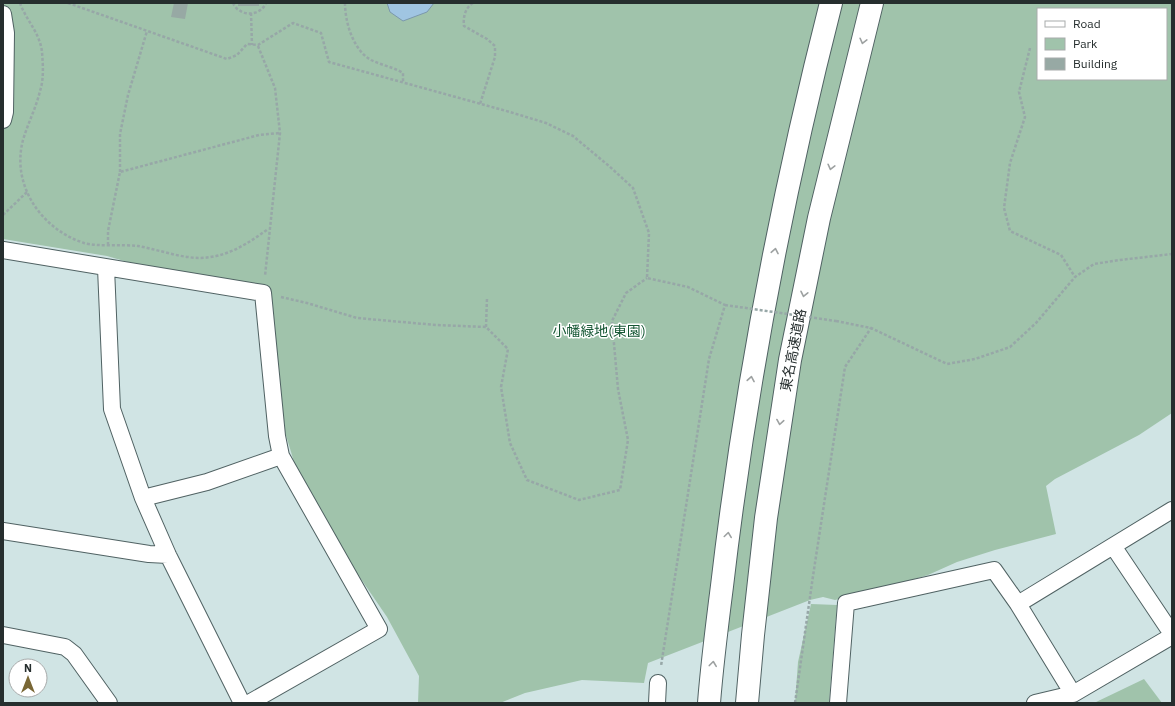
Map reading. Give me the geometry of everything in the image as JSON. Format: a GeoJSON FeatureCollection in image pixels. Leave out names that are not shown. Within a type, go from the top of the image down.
{"type":"FeatureCollection","features":[{"type":"Feature","properties":{"kind":"highway"},"geometry":{"type":"LineString","coordinates":[[708,703],[733,500],[759,332],[802,119],[831,3]]}},
{"type":"Feature","properties":{"kind":"highway","name":"東名高速道路"},"geometry":{"type":"LineString","coordinates":[[747,703],[766,518],[790,360],[819,218],[872,3]]}},
{"type":"Feature","properties":{"kind":"street"},"geometry":{"type":"LineString","coordinates":[[3,14],[6,33],[5,112],[3,120]]}},
{"type":"Feature","properties":{"kind":"street"},"geometry":{"type":"LineString","coordinates":[[3,250],[263,293],[277,436],[281,456],[379,629],[249,703]]}},
{"type":"Feature","properties":{"kind":"street"},"geometry":{"type":"LineString","coordinates":[[106,268],[112,409],[142,498],[168,555],[242,703]]}},
{"type":"Feature","properties":{"kind":"street"},"geometry":{"type":"LineString","coordinates":[[142,498],[207,482],[281,456]]}},
{"type":"Feature","properties":{"kind":"street"},"geometry":{"type":"LineString","coordinates":[[1018,604],[1172,510]]}},
{"type":"Feature","properties":{"kind":"street"},"geometry":{"type":"LineString","coordinates":[[3,531],[149,554],[168,555]]}},
{"type":"Feature","properties":{"kind":"street"},"geometry":{"type":"LineString","coordinates":[[1035,703],[1073,694],[1172,635],[1113,546]]}},
{"type":"Feature","properties":{"kind":"street"},"geometry":{"type":"LineString","coordinates":[[838,703],[846,603],[994,570],[1018,604],[1073,694]]}},
{"type":"Feature","properties":{"kind":"street"},"geometry":{"type":"LineString","coordinates":[[3,635],[65,647],[74,654],[109,703]]}},
{"type":"Feature","properties":{"kind":"street"},"geometry":{"type":"LineString","coordinates":[[657,703],[658,684]]}},
{"type":"Feature","properties":{"kind":"path"},"geometry":{"type":"LineString","coordinates":[[20,3],[37,33],[42,50],[43,69],[41,90],[24,139],[20,156],[20,173],[30,200],[60,232],[85,243],[96,245],[140,246],[200,259],[231,252],[247,244],[269,228]]}},
{"type":"Feature","properties":{"kind":"path"},"geometry":{"type":"LineString","coordinates":[[68,3],[227,59],[237,55],[247,44],[258,45],[293,23],[321,33],[330,62],[546,123],[573,136],[633,188],[649,234],[647,278]]}},
{"type":"Feature","properties":{"kind":"path"},"geometry":{"type":"LineString","coordinates":[[233,3],[238,10],[248,14],[257,12],[265,6],[266,3]]}},
{"type":"Feature","properties":{"kind":"path"},"geometry":{"type":"LineString","coordinates":[[345,3],[345,13],[353,38],[360,51],[371,60],[394,68],[403,73],[403,83]]}},
{"type":"Feature","properties":{"kind":"path"},"geometry":{"type":"LineString","coordinates":[[473,3],[467,7],[463,20],[464,26],[487,38],[494,46],[495,51],[495,57],[480,104]]}},
{"type":"Feature","properties":{"kind":"path"},"geometry":{"type":"LineString","coordinates":[[250,13],[252,45]]}},
{"type":"Feature","properties":{"kind":"path"},"geometry":{"type":"LineString","coordinates":[[108,245],[108,231],[120,172],[120,134],[124,111],[147,31]]}},
{"type":"Feature","properties":{"kind":"path"},"geometry":{"type":"LineString","coordinates":[[258,45],[275,88],[280,133],[263,293],[307,303],[357,318],[486,328],[508,349],[501,387],[510,443],[527,480],[579,500],[620,490],[628,440],[618,389],[612,321],[626,293],[647,278],[688,286],[724,305],[836,321],[871,328],[947,364],[975,359],[1010,347],[1036,323],[1075,277],[1094,264],[1172,254]]}},
{"type":"Feature","properties":{"kind":"path"},"geometry":{"type":"LineString","coordinates":[[1030,48],[1019,92],[1025,117],[1010,163],[1004,208],[1010,231],[1061,255],[1075,277]]}},
{"type":"Feature","properties":{"kind":"path"},"geometry":{"type":"LineString","coordinates":[[120,172],[259,135],[280,133]]}},
{"type":"Feature","properties":{"kind":"path"},"geometry":{"type":"LineString","coordinates":[[3,215],[27,192]]}},
{"type":"Feature","properties":{"kind":"path"},"geometry":{"type":"LineString","coordinates":[[486,328],[487,298]]}},
{"type":"Feature","properties":{"kind":"path"},"geometry":{"type":"LineString","coordinates":[[658,684],[709,359],[724,305]]}},
{"type":"Feature","properties":{"kind":"path"},"geometry":{"type":"LineString","coordinates":[[795,703],[845,367],[871,328]]}},
{"type":"Feature","properties":{"kind":"green space","name":"小幡緑地(東園)"},"geometry":{"type":"Polygon","coordinates":[[[3,3],[1172,3],[1172,413],[1139,435],[1055,479],[1046,486],[1056,534],[995,550],[957,562],[928,575],[884,588],[835,600],[823,597],[810,600],[648,663],[644,683],[582,680],[525,693],[500,703],[418,703],[419,676],[387,617],[322,522],[301,485],[285,432],[285,426],[254,285],[155,270],[107,256],[3,239],[3,3]]]}},
{"type":"Feature","properties":{"kind":"green space"},"geometry":{"type":"Polygon","coordinates":[[[811,604],[837,605],[829,703],[795,703],[798,662],[811,604]]]}},
{"type":"Feature","properties":{"kind":"green space"},"geometry":{"type":"Polygon","coordinates":[[[1144,679],[1162,703],[1094,703],[1144,679]]]}},
{"type":"Feature","properties":{"kind":"water"},"geometry":{"type":"Polygon","coordinates":[[[387,3],[434,3],[427,12],[403,21],[390,12],[387,3]]]}},
{"type":"Feature","properties":{"kind":"building"},"geometry":{"type":"Polygon","coordinates":[[[174,3],[188,3],[185,19],[171,17],[174,3]]]}},
{"type":"Feature","properties":{"kind":"building"},"geometry":{"type":"Polygon","coordinates":[[[238,3],[259,3],[259,6],[238,6],[238,3]]]}}]}
